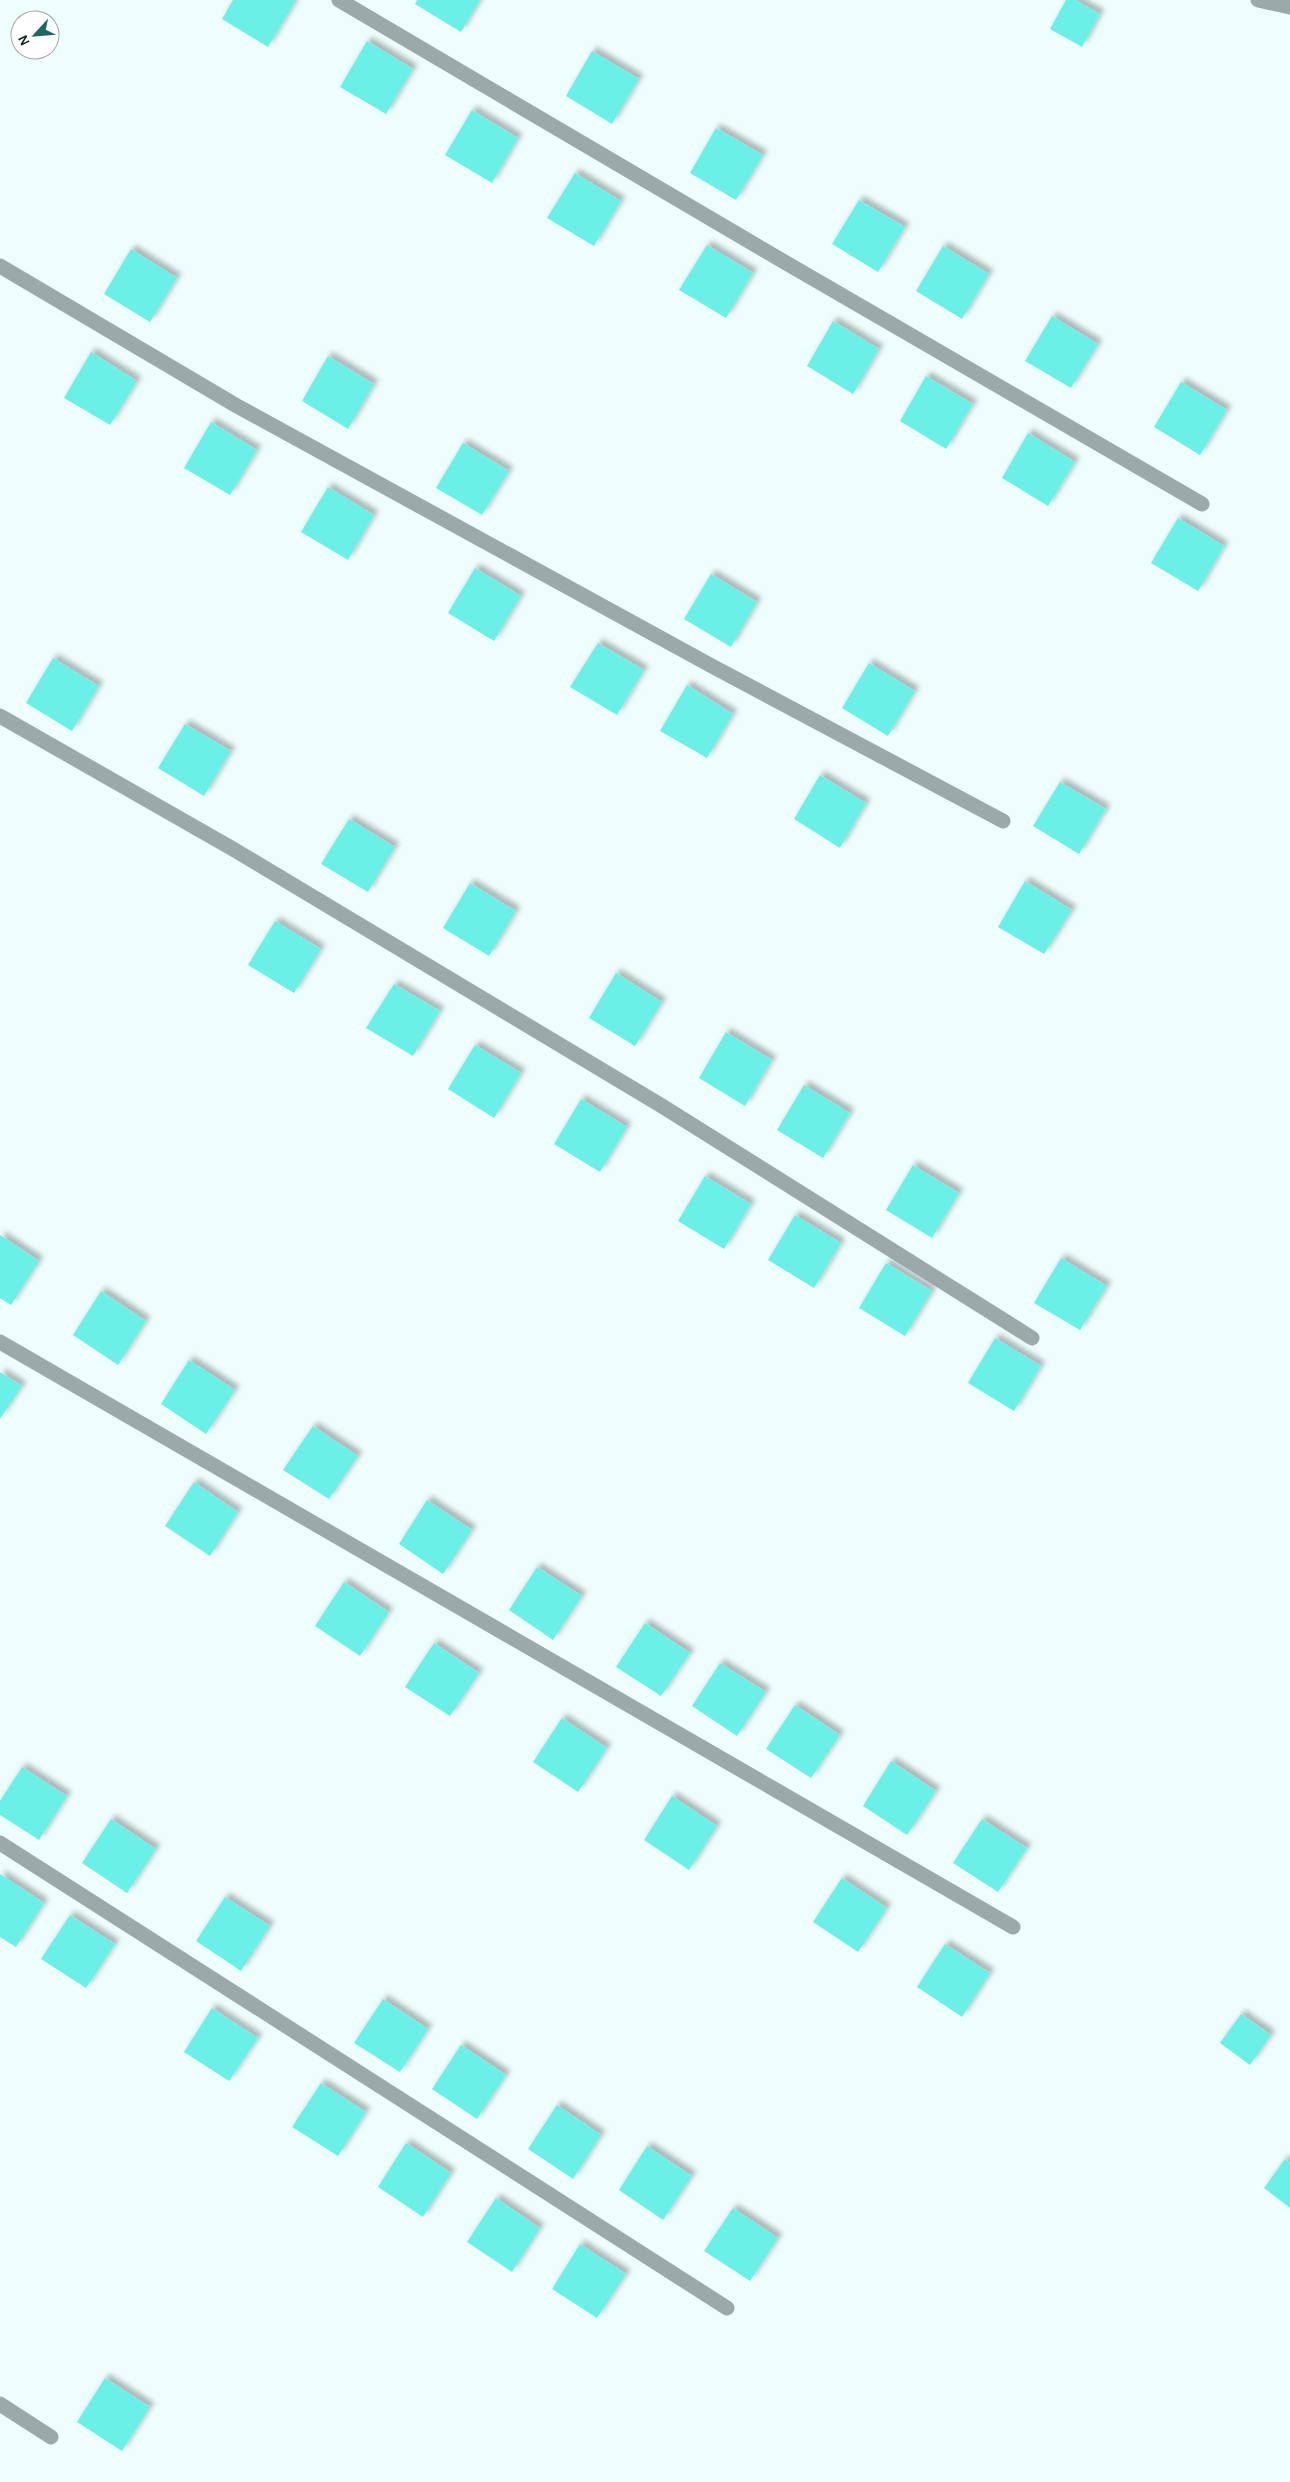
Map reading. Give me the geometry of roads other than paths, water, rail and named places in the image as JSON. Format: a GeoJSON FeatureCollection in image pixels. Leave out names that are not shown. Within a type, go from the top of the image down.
{"type":"FeatureCollection","features":[{"type":"Feature","properties":{"kind":"street"},"geometry":{"type":"LineString","coordinates":[[340,0],[769,253],[1202,504]]}},
{"type":"Feature","properties":{"kind":"street"},"geometry":{"type":"LineString","coordinates":[[1258,0],[1290,8]]}},
{"type":"Feature","properties":{"kind":"street"},"geometry":{"type":"LineString","coordinates":[[0,266],[237,406],[702,660],[1003,821]]}},
{"type":"Feature","properties":{"kind":"street"},"geometry":{"type":"LineString","coordinates":[[0,716],[233,849],[653,1101],[1032,1338]]}},
{"type":"Feature","properties":{"kind":"street"},"geometry":{"type":"LineString","coordinates":[[0,1342],[1013,1926]]}},
{"type":"Feature","properties":{"kind":"street"},"geometry":{"type":"LineString","coordinates":[[0,1843],[727,2308]]}},
{"type":"Feature","properties":{"kind":"street"},"geometry":{"type":"LineString","coordinates":[[0,2404],[51,2437]]}}]}
